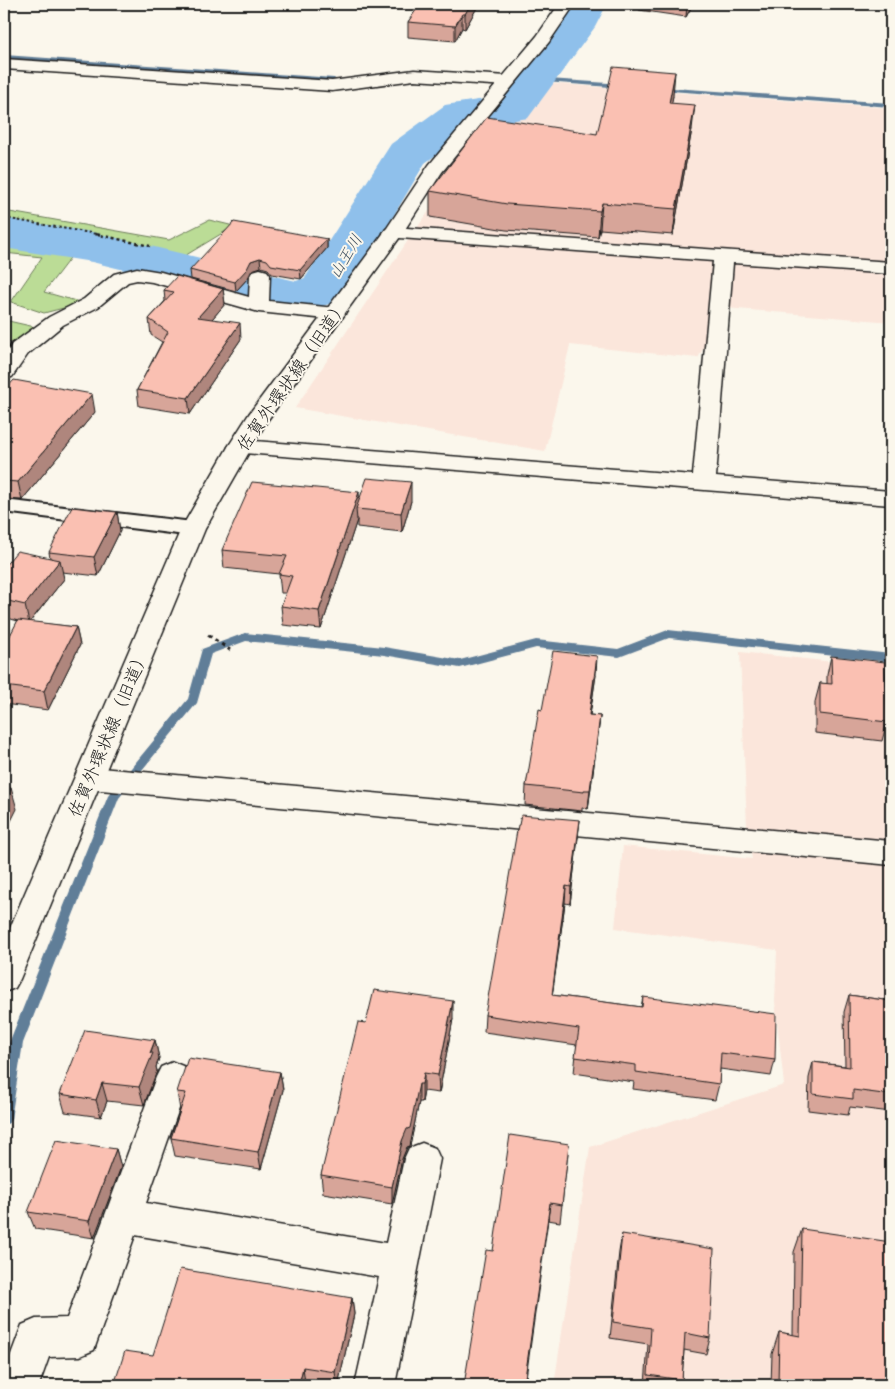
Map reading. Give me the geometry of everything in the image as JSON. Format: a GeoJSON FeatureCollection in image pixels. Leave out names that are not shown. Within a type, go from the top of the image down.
{"type":"FeatureCollection","features":[{"type":"Feature","properties":{"kind":"street","name":"佐賀外環状線（旧道）"},"geometry":{"type":"LineString","coordinates":[[4,980],[193,529],[240,447],[257,419],[336,314],[393,233],[435,169],[543,39],[567,4]]}},
{"type":"Feature","properties":{"kind":"street"},"geometry":{"type":"LineString","coordinates":[[4,64],[332,86],[414,75],[508,81]]}},
{"type":"Feature","properties":{"kind":"street"},"geometry":{"type":"LineString","coordinates":[[393,233],[891,268]]}},
{"type":"Feature","properties":{"kind":"street"},"geometry":{"type":"LineString","coordinates":[[704,483],[724,255]]}},
{"type":"Feature","properties":{"kind":"street"},"geometry":{"type":"LineString","coordinates":[[4,372],[12,348],[56,321],[91,303],[121,278],[137,274],[154,276],[260,306],[336,314]]}},
{"type":"Feature","properties":{"kind":"street"},"geometry":{"type":"LineString","coordinates":[[260,275],[260,306]]}},
{"type":"Feature","properties":{"kind":"street"},"geometry":{"type":"LineString","coordinates":[[240,447],[891,498]]}},
{"type":"Feature","properties":{"kind":"street"},"geometry":{"type":"LineString","coordinates":[[90,778],[891,853]]}},
{"type":"Feature","properties":{"kind":"street"},"geometry":{"type":"LineString","coordinates":[[19,1385],[36,1338],[80,1337],[173,1077]]}},
{"type":"Feature","properties":{"kind":"street"},"geometry":{"type":"LineString","coordinates":[[375,1385],[422,1159]]}},
{"type":"Feature","properties":{"kind":"street"},"geometry":{"type":"LineString","coordinates":[[123,1216],[401,1263]]}},
{"type":"Feature","properties":{"kind":"lane"},"geometry":{"type":"LineString","coordinates":[[4,506],[193,529]]}},
{"type":"Feature","properties":{"kind":"path"},"geometry":{"type":"LineString","coordinates":[[4,218],[120,238],[157,248]]}},
{"type":"Feature","properties":{"kind":"path"},"geometry":{"type":"LineString","coordinates":[[208,635],[230,650]]}},
{"type":"Feature","properties":{"kind":"shaded area"},"geometry":{"type":"Polygon","coordinates":[[[545,83],[891,108],[891,322],[725,308],[698,358],[570,345],[545,451],[295,408],[409,239],[494,120],[518,117],[545,83]]]}},
{"type":"Feature","properties":{"kind":"shaded area"},"geometry":{"type":"Polygon","coordinates":[[[740,652],[891,668],[891,1385],[554,1385],[590,1147],[784,1085],[775,1002],[777,950],[615,928],[623,846],[752,859],[747,828],[740,652]]]}},
{"type":"Feature","properties":{"kind":"green space"},"geometry":{"type":"Polygon","coordinates":[[[4,211],[169,240],[209,220],[234,226],[178,260],[4,222],[4,211]]]}},
{"type":"Feature","properties":{"kind":"green space"},"geometry":{"type":"Polygon","coordinates":[[[4,240],[73,254],[44,292],[83,303],[44,313],[11,302],[42,257],[4,253],[4,240]]]}},
{"type":"Feature","properties":{"kind":"green space"},"geometry":{"type":"Polygon","coordinates":[[[4,320],[35,327],[15,343],[4,341],[4,320]]]}},
{"type":"Feature","properties":{"kind":"building"},"geometry":{"type":"Polygon","coordinates":[[[420,4],[471,4],[455,26],[408,22],[420,4]]]}},
{"type":"Feature","properties":{"kind":"building"},"geometry":{"type":"Polygon","coordinates":[[[613,67],[675,72],[669,103],[695,105],[676,209],[602,203],[600,211],[507,204],[430,191],[487,117],[597,134],[613,67]]]}},
{"type":"Feature","properties":{"kind":"building"},"geometry":{"type":"Polygon","coordinates":[[[234,222],[327,239],[300,270],[271,265],[267,260],[260,258],[251,261],[247,269],[235,282],[190,270],[234,222]]]}},
{"type":"Feature","properties":{"kind":"building"},"geometry":{"type":"Polygon","coordinates":[[[177,276],[223,289],[198,317],[240,323],[188,398],[137,390],[168,332],[149,319],[174,292],[164,290],[177,276]]]}},
{"type":"Feature","properties":{"kind":"building"},"geometry":{"type":"Polygon","coordinates":[[[14,380],[92,394],[18,482],[4,481],[4,391],[14,380]]]}},
{"type":"Feature","properties":{"kind":"building"},"geometry":{"type":"Polygon","coordinates":[[[367,478],[411,482],[401,513],[356,509],[367,478]]]}},
{"type":"Feature","properties":{"kind":"building"},"geometry":{"type":"Polygon","coordinates":[[[252,482],[359,492],[319,611],[281,606],[292,576],[279,574],[287,556],[222,550],[252,482]]]}},
{"type":"Feature","properties":{"kind":"building"},"geometry":{"type":"Polygon","coordinates":[[[72,507],[117,512],[94,557],[49,552],[72,507]]]}},
{"type":"Feature","properties":{"kind":"building"},"geometry":{"type":"Polygon","coordinates":[[[17,551],[60,560],[25,605],[4,600],[4,567],[17,551]]]}},
{"type":"Feature","properties":{"kind":"building"},"geometry":{"type":"Polygon","coordinates":[[[18,620],[76,627],[44,691],[4,686],[4,647],[18,620]]]}},
{"type":"Feature","properties":{"kind":"building"},"geometry":{"type":"Polygon","coordinates":[[[553,651],[597,656],[589,715],[600,716],[590,790],[584,790],[584,792],[526,786],[539,709],[542,710],[553,651]]]}},
{"type":"Feature","properties":{"kind":"building"},"geometry":{"type":"Polygon","coordinates":[[[831,656],[885,662],[887,722],[820,714],[820,683],[832,684],[831,656]]]}},
{"type":"Feature","properties":{"kind":"building"},"geometry":{"type":"Polygon","coordinates":[[[4,787],[11,788],[4,802],[4,787]]]}},
{"type":"Feature","properties":{"kind":"building"},"geometry":{"type":"Polygon","coordinates":[[[521,815],[580,820],[571,887],[566,886],[552,995],[642,1007],[643,997],[776,1014],[775,1060],[721,1053],[719,1084],[636,1072],[636,1065],[575,1057],[579,1029],[485,1015],[521,815]]]}},
{"type":"Feature","properties":{"kind":"building"},"geometry":{"type":"Polygon","coordinates":[[[374,990],[453,1001],[438,1075],[424,1073],[422,1084],[419,1084],[410,1128],[407,1129],[402,1141],[392,1187],[321,1175],[358,1022],[366,1023],[374,990]]]}},
{"type":"Feature","properties":{"kind":"building"},"geometry":{"type":"Polygon","coordinates":[[[849,995],[891,1001],[891,1095],[853,1090],[853,1099],[813,1094],[813,1062],[850,1067],[849,995]]]}},
{"type":"Feature","properties":{"kind":"building"},"geometry":{"type":"Polygon","coordinates":[[[85,1030],[155,1040],[150,1053],[153,1053],[139,1087],[102,1083],[96,1100],[60,1094],[85,1030]]]}},
{"type":"Feature","properties":{"kind":"building"},"geometry":{"type":"Polygon","coordinates":[[[188,1058],[280,1072],[258,1152],[171,1138],[186,1093],[177,1092],[188,1058]]]}},
{"type":"Feature","properties":{"kind":"building"},"geometry":{"type":"Polygon","coordinates":[[[510,1135],[569,1144],[562,1205],[550,1203],[524,1385],[464,1385],[486,1250],[493,1251],[510,1135]]]}},
{"type":"Feature","properties":{"kind":"building"},"geometry":{"type":"Polygon","coordinates":[[[56,1140],[116,1149],[89,1221],[28,1212],[56,1140]]]}},
{"type":"Feature","properties":{"kind":"building"},"geometry":{"type":"Polygon","coordinates":[[[802,1229],[891,1242],[891,1385],[778,1385],[779,1332],[800,1336],[802,1229]]]}},
{"type":"Feature","properties":{"kind":"building"},"geometry":{"type":"Polygon","coordinates":[[[622,1234],[714,1249],[710,1338],[685,1333],[682,1380],[648,1375],[651,1328],[613,1322],[622,1234]]]}},
{"type":"Feature","properties":{"kind":"building"},"geometry":{"type":"Polygon","coordinates":[[[180,1269],[352,1298],[335,1372],[303,1367],[299,1385],[114,1385],[125,1351],[153,1355],[180,1269]]]}},
{"type":"Feature","properties":{"kind":"waterway","name":"山王川"},"geometry":{"type":"LineString","coordinates":[[4,233],[92,247],[298,297],[324,289],[407,154],[461,115],[512,109],[581,18],[587,4]]}},
{"type":"Feature","properties":{"kind":"waterway"},"geometry":{"type":"LineString","coordinates":[[4,57],[334,80]]}},
{"type":"Feature","properties":{"kind":"waterway"},"geometry":{"type":"LineString","coordinates":[[534,80],[623,86]]}},
{"type":"Feature","properties":{"kind":"waterway"},"geometry":{"type":"LineString","coordinates":[[659,89],[891,105]]}},
{"type":"Feature","properties":{"kind":"waterway"},"geometry":{"type":"LineString","coordinates":[[4,1119],[16,1043],[114,796],[193,700],[206,652],[245,637],[384,651],[460,664],[536,644],[619,653],[668,634],[891,658]]}}]}
